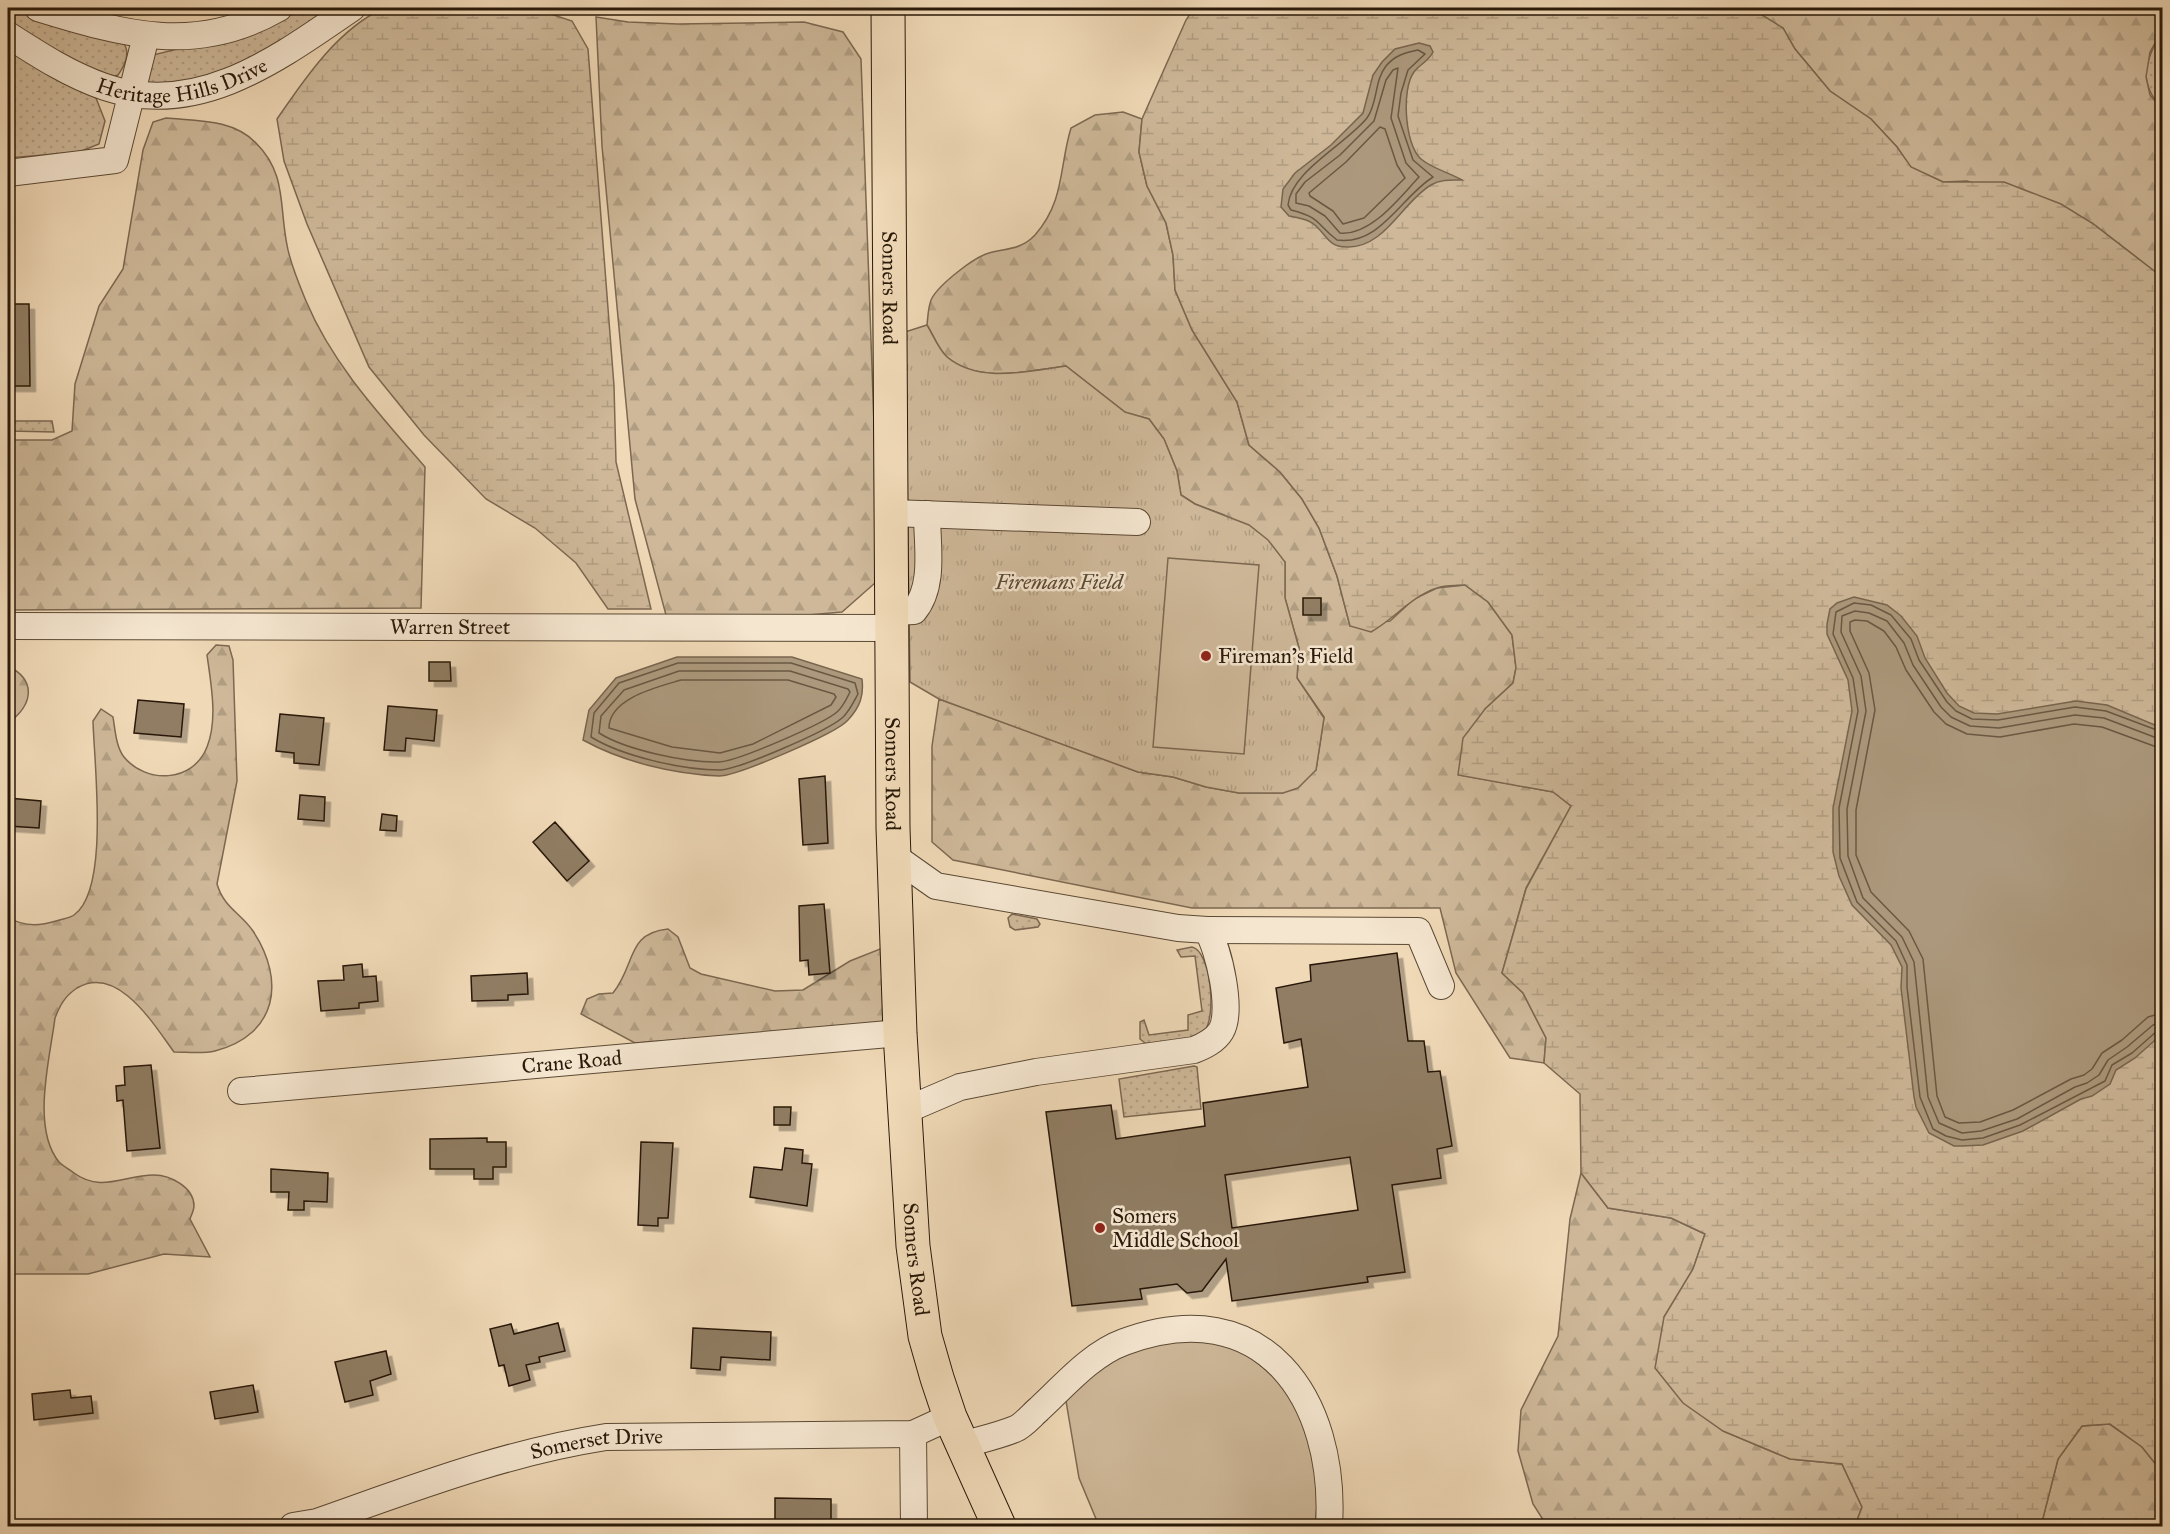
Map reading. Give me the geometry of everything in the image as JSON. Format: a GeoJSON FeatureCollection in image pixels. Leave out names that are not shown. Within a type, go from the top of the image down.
{"type":"FeatureCollection","features":[{"type":"Feature","properties":{"kind":"main road","name":"Somers Road"},"geometry":{"type":"LineString","coordinates":[[888,8],[895,857],[904,1111],[918,1296],[925,1336],[956,1431],[999,1527]]}},
{"type":"Feature","properties":{"kind":"street","name":"Heritage Hills Drive"},"geometry":{"type":"LineString","coordinates":[[38,8],[113,30],[146,36],[177,38],[207,35],[236,27],[279,8]]}},
{"type":"Feature","properties":{"kind":"street","name":"Heritage Hills Drive"},"geometry":{"type":"LineString","coordinates":[[8,35],[76,76],[131,94],[158,97],[184,95],[216,87],[279,56],[352,8]]}},
{"type":"Feature","properties":{"kind":"street"},"geometry":{"type":"LineString","coordinates":[[8,173],[115,160],[146,36]]}},
{"type":"Feature","properties":{"kind":"street"},"geometry":{"type":"LineString","coordinates":[[892,513],[1137,522]]}},
{"type":"Feature","properties":{"kind":"street","name":"Warren Street"},"geometry":{"type":"LineString","coordinates":[[8,626],[893,620],[914,611],[923,599],[927,580],[927,514]]}},
{"type":"Feature","properties":{"kind":"street"},"geometry":{"type":"LineString","coordinates":[[895,857],[936,886],[1178,928],[1418,931],[1441,986]]}},
{"type":"Feature","properties":{"kind":"street"},"geometry":{"type":"LineString","coordinates":[[904,1111],[960,1087],[1036,1072],[1194,1050],[1208,1044],[1220,1032],[1226,1010],[1215,942],[1207,930]]}},
{"type":"Feature","properties":{"kind":"street","name":"Crane Road"},"geometry":{"type":"LineString","coordinates":[[242,1091],[900,1033]]}},
{"type":"Feature","properties":{"kind":"street"},"geometry":{"type":"LineString","coordinates":[[914,1527],[913,1434],[1016,1429],[1094,1360],[1124,1342],[1176,1330],[1214,1331],[1239,1337],[1272,1356],[1300,1388],[1325,1451],[1330,1502],[1329,1527]]}},
{"type":"Feature","properties":{"kind":"street","name":"Somerset Drive"},"geometry":{"type":"LineString","coordinates":[[293,1527],[317,1522],[487,1462],[556,1445],[606,1437],[913,1434]]}},
{"type":"Feature","properties":{"kind":"green space"},"geometry":{"type":"Polygon","coordinates":[[[8,8],[121,40],[127,57],[118,75],[108,78],[8,26],[8,8]]]}},
{"type":"Feature","properties":{"kind":"green space"},"geometry":{"type":"Polygon","coordinates":[[[289,8],[330,8],[264,52],[210,78],[191,83],[149,84],[144,73],[149,56],[249,31],[289,8]]]}},
{"type":"Feature","properties":{"kind":"green space"},"geometry":{"type":"Polygon","coordinates":[[[384,8],[533,8],[572,21],[588,49],[614,386],[616,462],[651,609],[608,609],[576,563],[535,528],[486,499],[424,435],[369,367],[307,224],[284,161],[277,119],[311,71],[337,42],[367,17],[384,8]]]}},
{"type":"Feature","properties":{"kind":"green space"},"geometry":{"type":"Polygon","coordinates":[[[1194,8],[1736,8],[1759,13],[1783,28],[1795,49],[1830,91],[1871,119],[1897,147],[1911,167],[1943,182],[2004,182],[2061,204],[2092,223],[2162,277],[2162,1472],[2142,1447],[2110,1424],[2082,1426],[2058,1459],[2041,1526],[1855,1526],[1862,1507],[1842,1464],[1790,1459],[1723,1431],[1683,1403],[1655,1368],[1664,1317],[1693,1269],[1705,1234],[1671,1218],[1608,1208],[1581,1173],[1580,1094],[1544,1063],[1546,1038],[1523,993],[1502,973],[1526,889],[1571,806],[1553,792],[1458,775],[1463,738],[1485,709],[1513,683],[1516,668],[1512,635],[1488,602],[1465,585],[1443,586],[1428,592],[1371,632],[1350,626],[1337,576],[1319,528],[1302,499],[1280,472],[1249,445],[1237,402],[1192,330],[1175,290],[1173,255],[1166,223],[1147,186],[1139,152],[1142,119],[1186,20],[1194,8]]]}},
{"type":"Feature","properties":{"kind":"green space"},"geometry":{"type":"Polygon","coordinates":[[[1736,8],[2162,8],[2162,31],[2150,52],[2146,77],[2150,95],[2162,109],[2162,277],[2092,223],[1967,181],[1943,182],[1910,167],[1897,147],[1871,119],[1830,91],[1795,49],[1783,28],[1736,8]]]}},
{"type":"Feature","properties":{"kind":"green space"},"geometry":{"type":"Polygon","coordinates":[[[596,17],[628,22],[678,24],[804,22],[843,32],[861,59],[878,537],[875,583],[842,612],[808,615],[666,615],[635,499],[602,146],[596,17]]]}},
{"type":"Feature","properties":{"kind":"green space"},"geometry":{"type":"Polygon","coordinates":[[[2162,31],[2162,109],[2149,89],[2146,71],[2151,52],[2162,31]]]}},
{"type":"Feature","properties":{"kind":"green space"},"geometry":{"type":"Polygon","coordinates":[[[8,48],[96,98],[105,121],[99,144],[79,152],[8,158],[8,48]]]}},
{"type":"Feature","properties":{"kind":"green space"},"geometry":{"type":"Polygon","coordinates":[[[1123,112],[1142,119],[1139,152],[1147,186],[1166,223],[1173,255],[1175,290],[1192,330],[1237,402],[1249,445],[1280,472],[1302,499],[1319,528],[1337,576],[1350,626],[1390,621],[1414,599],[1437,588],[1465,585],[1488,602],[1512,635],[1516,668],[1513,683],[1485,709],[1459,775],[1554,792],[1571,806],[1526,888],[1502,973],[1523,993],[1546,1038],[1544,1063],[1510,1058],[1456,973],[1440,908],[1192,908],[953,860],[932,842],[932,746],[939,699],[1138,772],[1173,777],[1206,787],[1239,793],[1283,793],[1316,770],[1324,717],[1297,678],[1299,648],[1285,598],[1285,562],[1224,515],[1195,504],[1181,495],[1177,471],[1164,439],[1149,419],[1126,413],[1066,366],[1004,374],[974,370],[960,365],[944,354],[927,325],[932,298],[966,265],[989,253],[1014,248],[1030,240],[1045,222],[1052,209],[1060,183],[1071,128],[1095,115],[1123,112]]]}},
{"type":"Feature","properties":{"kind":"green space"},"geometry":{"type":"Polygon","coordinates":[[[166,118],[202,121],[237,129],[256,143],[273,167],[280,191],[290,259],[317,324],[359,388],[425,467],[421,608],[8,610],[8,440],[52,440],[72,431],[75,384],[99,306],[123,269],[143,150],[153,122],[166,118]]]}},
{"type":"Feature","properties":{"kind":"green space","name":"Firemans Field"},"geometry":{"type":"Polygon","coordinates":[[[927,325],[947,357],[974,370],[1004,374],[1066,366],[1125,412],[1149,419],[1164,439],[1177,471],[1181,495],[1195,504],[1249,525],[1268,540],[1285,562],[1285,598],[1299,648],[1297,678],[1324,718],[1316,770],[1298,788],[1283,793],[1239,793],[1206,787],[1173,777],[1138,772],[939,699],[910,682],[905,332],[927,325]]]}},
{"type":"Feature","properties":{"kind":"green space"},"geometry":{"type":"Polygon","coordinates":[[[8,421],[52,421],[54,432],[8,431],[8,421]]]}},
{"type":"Feature","properties":{"kind":"green space","name":"Fireman's Field"},"geometry":{"type":"Polygon","coordinates":[[[1168,558],[1259,565],[1244,754],[1153,747],[1168,558]]]}},
{"type":"Feature","properties":{"kind":"green space"},"geometry":{"type":"Polygon","coordinates":[[[216,645],[229,646],[233,660],[237,781],[217,884],[228,905],[253,931],[263,950],[270,969],[272,987],[270,1004],[263,1019],[252,1033],[236,1043],[210,1052],[174,1052],[145,1014],[120,991],[107,984],[92,983],[77,988],[63,1001],[55,1018],[44,1112],[51,1148],[59,1162],[84,1179],[94,1182],[113,1182],[154,1175],[167,1177],[186,1188],[193,1199],[194,1206],[190,1219],[210,1257],[164,1254],[88,1274],[8,1274],[8,917],[26,924],[50,923],[74,915],[85,901],[92,880],[96,854],[97,794],[93,721],[101,709],[113,717],[121,753],[133,766],[144,772],[168,776],[191,768],[200,759],[207,747],[213,714],[207,655],[216,645]]]}},
{"type":"Feature","properties":{"kind":"green space"},"geometry":{"type":"Polygon","coordinates":[[[8,666],[24,679],[28,686],[28,694],[22,709],[8,723],[8,666]]]}},
{"type":"Feature","properties":{"kind":"green space"},"geometry":{"type":"Polygon","coordinates":[[[1012,914],[1037,919],[1040,924],[1038,927],[1015,930],[1010,927],[1008,918],[1012,914]]]}},
{"type":"Feature","properties":{"kind":"green space"},"geometry":{"type":"Polygon","coordinates":[[[668,929],[678,937],[690,968],[701,974],[775,991],[803,990],[850,961],[880,949],[891,956],[890,1023],[635,1043],[581,1014],[587,999],[599,994],[613,993],[633,952],[645,937],[668,929]]]}},
{"type":"Feature","properties":{"kind":"green space"},"geometry":{"type":"Polygon","coordinates":[[[1192,947],[1199,951],[1208,972],[1211,1000],[1208,1024],[1201,1035],[1194,1038],[1163,1043],[1145,1043],[1140,1039],[1140,1022],[1144,1020],[1149,1035],[1188,1030],[1188,1015],[1202,1011],[1195,956],[1181,957],[1177,950],[1192,947]]]}},
{"type":"Feature","properties":{"kind":"green space"},"geometry":{"type":"Polygon","coordinates":[[[1197,1067],[1201,1109],[1124,1117],[1119,1079],[1197,1067]]]}},
{"type":"Feature","properties":{"kind":"green space"},"geometry":{"type":"Polygon","coordinates":[[[1581,1173],[1608,1208],[1671,1218],[1705,1234],[1693,1269],[1664,1317],[1723,1431],[1790,1459],[1842,1464],[1862,1507],[1855,1526],[1547,1526],[1533,1504],[1518,1451],[1521,1410],[1558,1336],[1570,1219],[1581,1173]]]}},
{"type":"Feature","properties":{"kind":"green space"},"geometry":{"type":"Polygon","coordinates":[[[1193,1336],[1239,1348],[1282,1383],[1302,1418],[1316,1462],[1318,1496],[1315,1526],[1099,1526],[1079,1478],[1066,1401],[1119,1354],[1193,1336]]]}},
{"type":"Feature","properties":{"kind":"green space"},"geometry":{"type":"Polygon","coordinates":[[[2109,1424],[2142,1447],[2162,1472],[2162,1526],[2041,1526],[2058,1459],[2082,1426],[2109,1424]]]}},
{"type":"Feature","properties":{"kind":"water"},"geometry":{"type":"Polygon","coordinates":[[[1419,43],[1430,46],[1433,52],[1414,72],[1407,91],[1408,130],[1411,142],[1421,159],[1462,180],[1442,181],[1431,185],[1372,240],[1360,245],[1341,247],[1330,241],[1312,223],[1289,216],[1281,207],[1283,189],[1295,173],[1331,145],[1363,113],[1373,75],[1382,62],[1395,49],[1419,43]]]}},
{"type":"Feature","properties":{"kind":"water"},"geometry":{"type":"Polygon","coordinates":[[[1854,597],[1887,605],[1901,616],[1917,636],[1925,658],[1947,693],[1959,706],[1974,713],[1997,714],[2076,701],[2107,705],[2162,728],[2162,1034],[2135,1058],[2116,1070],[2110,1084],[2092,1096],[2081,1099],[2023,1131],[1983,1145],[1954,1146],[1929,1133],[1916,1107],[1914,1097],[1901,988],[1902,967],[1891,945],[1852,905],[1839,876],[1833,852],[1833,808],[1852,711],[1848,680],[1827,634],[1827,624],[1830,609],[1837,603],[1854,597]]]}},
{"type":"Feature","properties":{"kind":"water"},"geometry":{"type":"Polygon","coordinates":[[[677,657],[792,657],[862,679],[862,696],[856,710],[848,720],[826,734],[765,762],[719,776],[684,773],[649,766],[615,755],[583,740],[589,710],[616,678],[677,657]]]}},
{"type":"Feature","properties":{"kind":"building"},"geometry":{"type":"Polygon","coordinates":[[[8,304],[29,304],[30,386],[8,386],[8,304]]]}},
{"type":"Feature","properties":{"kind":"building"},"geometry":{"type":"Polygon","coordinates":[[[1303,598],[1321,598],[1321,615],[1303,615],[1303,598]]]}},
{"type":"Feature","properties":{"kind":"building"},"geometry":{"type":"Polygon","coordinates":[[[429,662],[450,662],[451,681],[429,681],[429,662]]]}},
{"type":"Feature","properties":{"kind":"building"},"geometry":{"type":"Polygon","coordinates":[[[138,700],[184,704],[181,737],[134,733],[138,700]]]}},
{"type":"Feature","properties":{"kind":"building"},"geometry":{"type":"Polygon","coordinates":[[[388,706],[437,710],[434,741],[406,738],[405,751],[384,750],[388,706]]]}},
{"type":"Feature","properties":{"kind":"building"},"geometry":{"type":"Polygon","coordinates":[[[280,714],[324,718],[319,765],[294,763],[294,753],[276,751],[280,714]]]}},
{"type":"Feature","properties":{"kind":"building"},"geometry":{"type":"Polygon","coordinates":[[[825,776],[828,843],[803,845],[799,779],[825,776]]]}},
{"type":"Feature","properties":{"kind":"building"},"geometry":{"type":"Polygon","coordinates":[[[300,795],[325,797],[324,821],[298,819],[300,795]]]}},
{"type":"Feature","properties":{"kind":"building"},"geometry":{"type":"Polygon","coordinates":[[[8,798],[41,801],[39,828],[8,826],[8,798]]]}},
{"type":"Feature","properties":{"kind":"building"},"geometry":{"type":"Polygon","coordinates":[[[382,814],[397,816],[396,831],[380,830],[382,814]]]}},
{"type":"Feature","properties":{"kind":"building"},"geometry":{"type":"Polygon","coordinates":[[[555,822],[589,861],[567,881],[533,842],[555,822]]]}},
{"type":"Feature","properties":{"kind":"building"},"geometry":{"type":"Polygon","coordinates":[[[824,904],[830,973],[809,975],[808,960],[800,961],[799,906],[824,904]]]}},
{"type":"Feature","properties":{"kind":"building"},"geometry":{"type":"Polygon","coordinates":[[[1397,953],[1408,1041],[1424,1041],[1428,1072],[1440,1071],[1452,1146],[1437,1149],[1441,1178],[1392,1185],[1405,1272],[1367,1277],[1368,1282],[1232,1301],[1226,1259],[1202,1291],[1187,1293],[1177,1284],[1140,1289],[1142,1299],[1072,1306],[1046,1112],[1111,1105],[1116,1139],[1205,1126],[1203,1103],[1308,1087],[1301,1039],[1284,1043],[1276,988],[1311,981],[1310,965],[1397,953]],[[1350,1157],[1225,1175],[1232,1228],[1358,1210],[1350,1157]]]}},
{"type":"Feature","properties":{"kind":"building"},"geometry":{"type":"Polygon","coordinates":[[[362,964],[363,977],[376,976],[378,1001],[359,1003],[359,1008],[321,1011],[318,981],[344,980],[343,966],[362,964]]]}},
{"type":"Feature","properties":{"kind":"building"},"geometry":{"type":"Polygon","coordinates":[[[527,973],[528,994],[508,995],[508,1000],[472,1001],[471,976],[527,973]]]}},
{"type":"Feature","properties":{"kind":"building"},"geometry":{"type":"Polygon","coordinates":[[[151,1065],[160,1148],[127,1151],[123,1100],[117,1101],[116,1086],[125,1085],[124,1067],[151,1065]]]}},
{"type":"Feature","properties":{"kind":"building"},"geometry":{"type":"Polygon","coordinates":[[[774,1107],[791,1107],[790,1125],[774,1125],[774,1107]]]}},
{"type":"Feature","properties":{"kind":"building"},"geometry":{"type":"Polygon","coordinates":[[[487,1138],[487,1142],[506,1142],[506,1167],[493,1167],[493,1179],[474,1179],[474,1169],[430,1169],[430,1139],[487,1138]]]}},
{"type":"Feature","properties":{"kind":"building"},"geometry":{"type":"Polygon","coordinates":[[[641,1142],[673,1143],[668,1218],[658,1218],[658,1226],[638,1225],[641,1142]]]}},
{"type":"Feature","properties":{"kind":"building"},"geometry":{"type":"Polygon","coordinates":[[[785,1148],[803,1150],[802,1163],[812,1164],[807,1206],[750,1197],[754,1167],[782,1170],[785,1148]]]}},
{"type":"Feature","properties":{"kind":"building"},"geometry":{"type":"Polygon","coordinates":[[[271,1169],[328,1173],[327,1202],[304,1201],[304,1210],[288,1210],[289,1192],[271,1192],[271,1169]]]}},
{"type":"Feature","properties":{"kind":"building"},"geometry":{"type":"Polygon","coordinates":[[[558,1323],[565,1351],[539,1357],[540,1362],[526,1365],[530,1380],[509,1386],[504,1365],[499,1366],[490,1329],[511,1324],[514,1334],[558,1323]]]}},
{"type":"Feature","properties":{"kind":"building"},"geometry":{"type":"Polygon","coordinates":[[[693,1328],[771,1332],[770,1360],[721,1357],[720,1370],[691,1368],[693,1328]]]}},
{"type":"Feature","properties":{"kind":"building"},"geometry":{"type":"Polygon","coordinates":[[[386,1351],[391,1374],[370,1381],[373,1395],[345,1402],[335,1362],[386,1351]]]}},
{"type":"Feature","properties":{"kind":"building"},"geometry":{"type":"Polygon","coordinates":[[[253,1385],[258,1412],[215,1419],[210,1392],[253,1385]]]}},
{"type":"Feature","properties":{"kind":"building"},"geometry":{"type":"Polygon","coordinates":[[[70,1390],[71,1398],[91,1396],[93,1413],[34,1420],[32,1394],[70,1390]]]}},
{"type":"Feature","properties":{"kind":"building"},"geometry":{"type":"Polygon","coordinates":[[[775,1498],[831,1499],[831,1527],[775,1527],[775,1498]]]}},
{"type":"Feature","properties":{"kind":"place","name":"Fireman's Field"},"geometry":{"type":"Point","coordinates":[1206,656]}},
{"type":"Feature","properties":{"kind":"place","name":"Somers Middle School"},"geometry":{"type":"Point","coordinates":[1100,1228]}}]}
